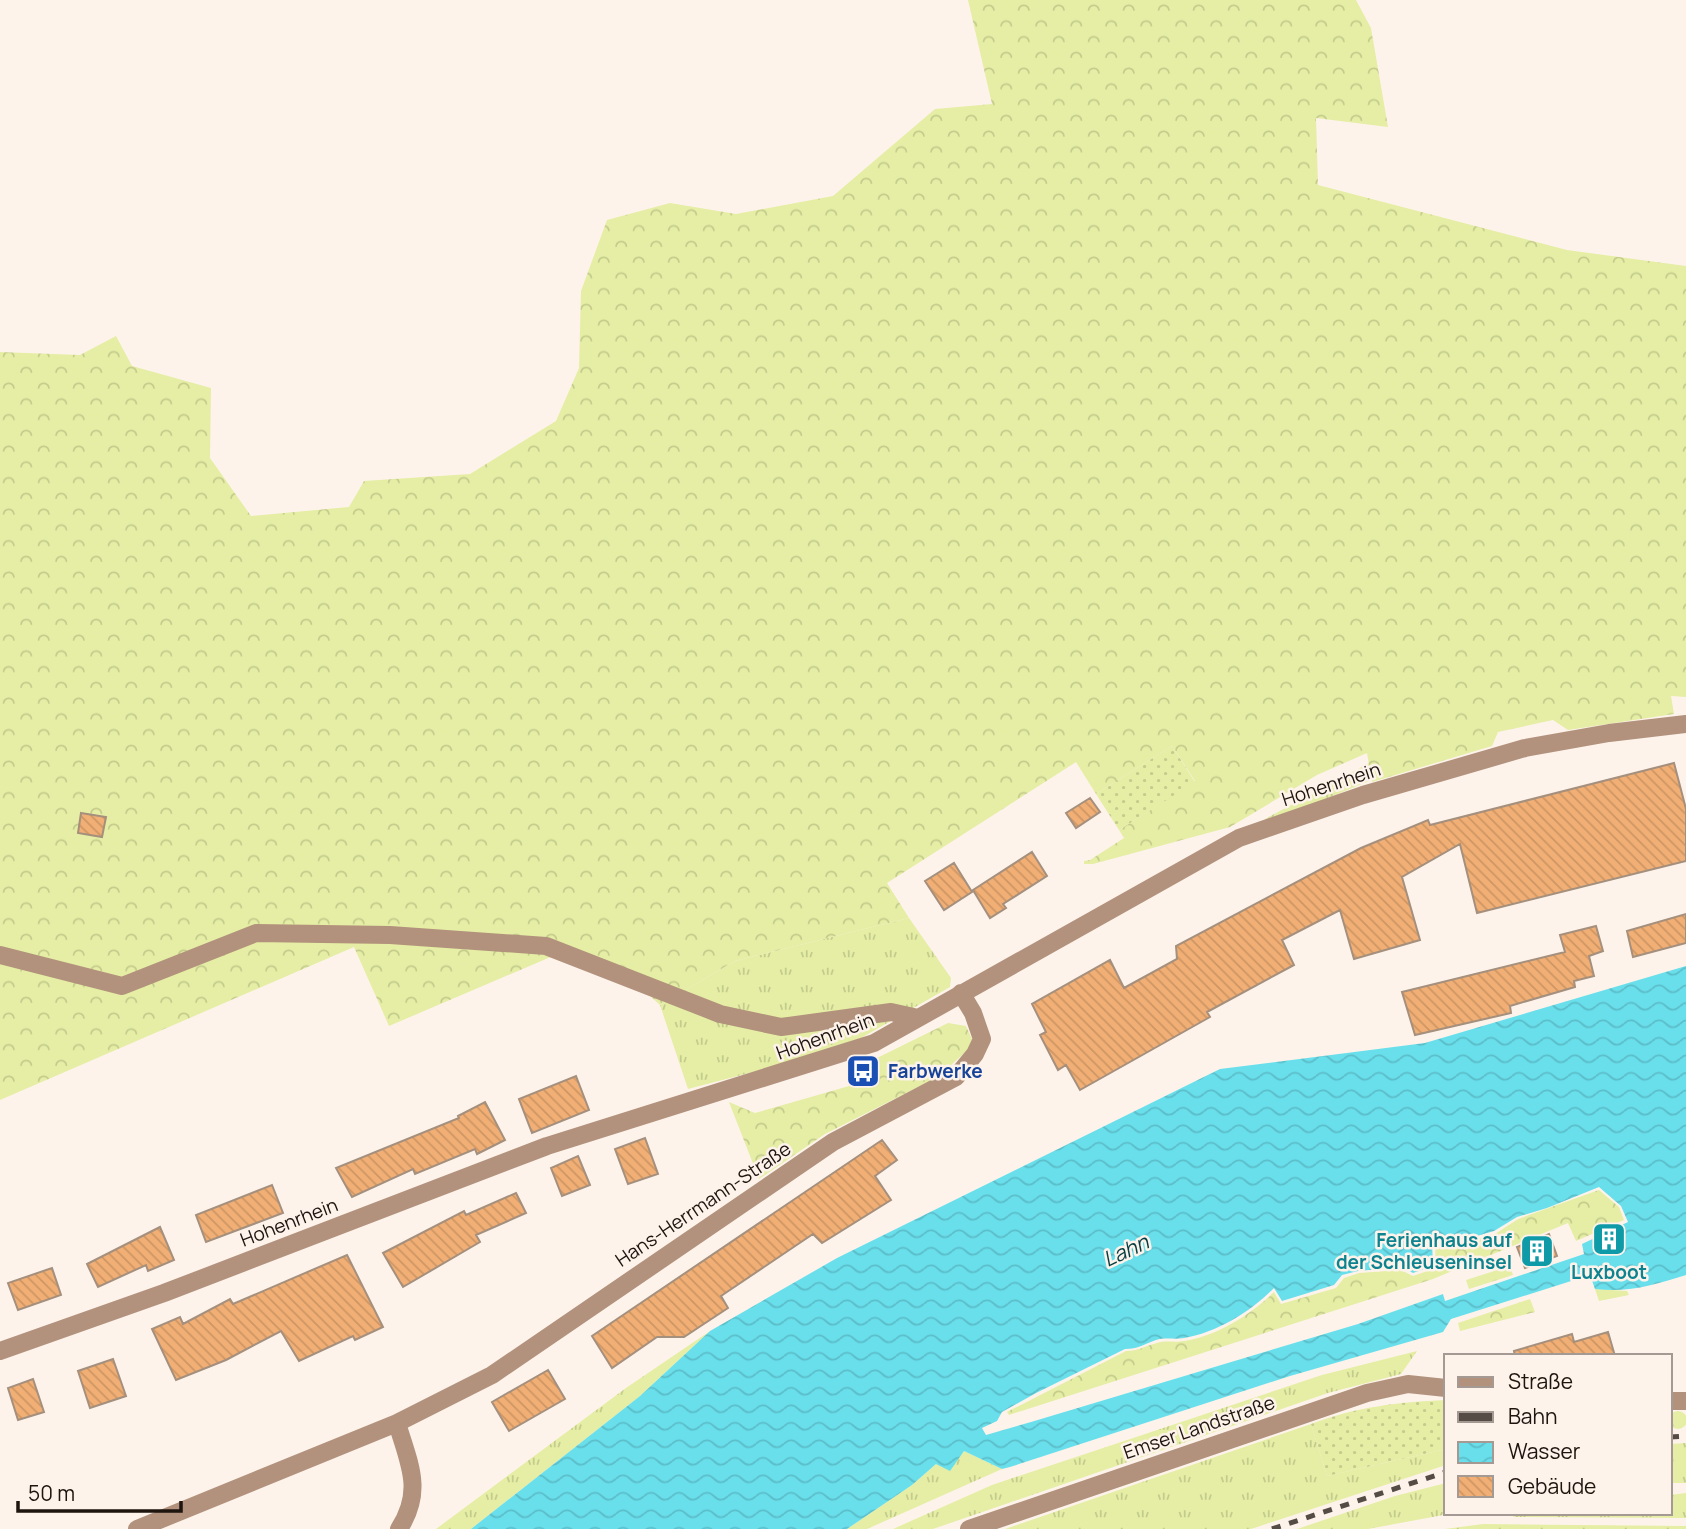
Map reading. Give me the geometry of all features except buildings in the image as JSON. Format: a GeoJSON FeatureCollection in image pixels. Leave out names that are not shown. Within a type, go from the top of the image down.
{"type":"FeatureCollection","features":[{"type":"Feature","properties":{"kind":"street","name":"Hohenrhein"},"geometry":{"type":"LineString","coordinates":[[0,1351],[164,1293],[547,1146],[874,1043],[1239,838],[1363,794],[1525,748],[1609,733],[1686,724]]}},
{"type":"Feature","properties":{"kind":"street"},"geometry":{"type":"LineString","coordinates":[[0,955],[122,986],[256,933],[403,936],[545,946],[720,1014],[781,1027],[891,1012],[918,1018]]}},
{"type":"Feature","properties":{"kind":"street","name":"Hans-Herrmann-Straße"},"geometry":{"type":"LineString","coordinates":[[137,1529],[397,1423],[492,1375],[833,1142],[956,1077],[975,1054],[982,1040],[973,1013],[961,993]]}},
{"type":"Feature","properties":{"kind":"street","name":"Emser Landstraße"},"geometry":{"type":"LineString","coordinates":[[969,1529],[1367,1393],[1408,1384],[1444,1388]]}},
{"type":"Feature","properties":{"kind":"street"},"geometry":{"type":"LineString","coordinates":[[397,1423],[415,1483],[409,1514],[399,1529]]}},
{"type":"Feature","properties":{"kind":"green space"},"geometry":{"type":"Polygon","coordinates":[[[968,0],[1356,0],[1371,28],[1388,127],[1316,118],[1318,185],[1567,250],[1686,266],[1686,697],[1671,696],[1674,714],[1568,730],[1553,720],[1498,732],[1492,746],[1372,782],[1367,753],[1317,775],[1230,827],[1093,864],[1084,864],[1084,861],[1090,860],[1124,838],[1119,830],[1195,781],[1172,746],[1096,794],[1076,762],[887,883],[909,918],[735,961],[660,1005],[619,968],[567,950],[389,1026],[354,947],[0,1100],[0,352],[80,355],[116,336],[132,366],[211,388],[210,458],[251,516],[349,507],[364,481],[470,474],[556,421],[579,368],[581,291],[607,220],[670,203],[736,214],[833,196],[935,109],[992,104],[968,0]]]}},
{"type":"Feature","properties":{"kind":"green space"},"geometry":{"type":"Polygon","coordinates":[[[1172,746],[1195,782],[1119,830],[1096,794],[1172,746]]]}},
{"type":"Feature","properties":{"kind":"green space"},"geometry":{"type":"Polygon","coordinates":[[[1369,763],[1372,780],[1266,823],[1265,819],[1369,763]]]}},
{"type":"Feature","properties":{"kind":"green space"},"geometry":{"type":"Polygon","coordinates":[[[909,918],[951,978],[950,987],[861,1038],[757,1071],[688,1089],[660,1005],[735,961],[909,918]]]}},
{"type":"Feature","properties":{"kind":"green space"},"geometry":{"type":"Polygon","coordinates":[[[948,1023],[966,1026],[972,1039],[971,1047],[938,1077],[825,1134],[759,1179],[729,1102],[755,1113],[863,1082],[874,1075],[873,1060],[948,1023]]]}},
{"type":"Feature","properties":{"kind":"green space"},"geometry":{"type":"Polygon","coordinates":[[[1599,1190],[1619,1207],[1624,1220],[1576,1241],[1568,1223],[1433,1279],[1009,1415],[1007,1412],[1126,1351],[1160,1342],[1181,1342],[1221,1329],[1244,1316],[1274,1292],[1281,1304],[1336,1288],[1344,1278],[1359,1273],[1401,1270],[1413,1276],[1436,1268],[1435,1244],[1454,1237],[1459,1244],[1495,1234],[1518,1219],[1599,1190]]]}},
{"type":"Feature","properties":{"kind":"green space"},"geometry":{"type":"Polygon","coordinates":[[[1510,1266],[1513,1275],[1469,1289],[1466,1280],[1510,1266]]]}},
{"type":"Feature","properties":{"kind":"green space"},"geometry":{"type":"Polygon","coordinates":[[[1595,1289],[1627,1291],[1629,1295],[1599,1301],[1595,1289]]]}},
{"type":"Feature","properties":{"kind":"green space"},"geometry":{"type":"Polygon","coordinates":[[[1530,1299],[1535,1312],[1460,1331],[1458,1323],[1530,1299]]]}},
{"type":"Feature","properties":{"kind":"green space"},"geometry":{"type":"Polygon","coordinates":[[[710,1331],[640,1396],[471,1529],[436,1529],[626,1388],[710,1331]]]}},
{"type":"Feature","properties":{"kind":"green space"},"geometry":{"type":"Polygon","coordinates":[[[1417,1351],[1401,1374],[1328,1393],[933,1529],[893,1529],[992,1485],[1322,1375],[1417,1351]]]}},
{"type":"Feature","properties":{"kind":"green space"},"geometry":{"type":"Polygon","coordinates":[[[1444,1400],[1444,1449],[1327,1476],[1311,1424],[1344,1413],[1411,1402],[1444,1400]]]}},
{"type":"Feature","properties":{"kind":"green space"},"geometry":{"type":"Polygon","coordinates":[[[1675,1412],[1681,1412],[1686,1417],[1686,1423],[1681,1428],[1672,1426],[1672,1414],[1675,1412]]]}},
{"type":"Feature","properties":{"kind":"green space"},"geometry":{"type":"Polygon","coordinates":[[[1311,1424],[1327,1476],[1444,1449],[1444,1466],[1251,1529],[1005,1529],[1311,1424]]]}},
{"type":"Feature","properties":{"kind":"green space"},"geometry":{"type":"Polygon","coordinates":[[[1686,1443],[1686,1483],[1672,1483],[1672,1444],[1686,1443]]]}},
{"type":"Feature","properties":{"kind":"green space"},"geometry":{"type":"Polygon","coordinates":[[[964,1451],[1002,1469],[867,1529],[847,1529],[912,1485],[936,1464],[964,1451]]]}},
{"type":"Feature","properties":{"kind":"green space"},"geometry":{"type":"Polygon","coordinates":[[[1444,1484],[1444,1515],[1368,1529],[1297,1529],[1395,1496],[1444,1484]]]}},
{"type":"Feature","properties":{"kind":"green space"},"geometry":{"type":"Polygon","coordinates":[[[1686,1493],[1686,1518],[1513,1517],[1672,1515],[1672,1495],[1686,1493]]]}},
{"type":"Feature","properties":{"kind":"green space"},"geometry":{"type":"Polygon","coordinates":[[[1483,1524],[1686,1526],[1686,1529],[1445,1529],[1483,1524]]]}},
{"type":"Feature","properties":{"kind":"water","name":"Lahn"},"geometry":{"type":"Polygon","coordinates":[[[1686,966],[1686,1275],[1641,1287],[1607,1290],[1595,1289],[1590,1275],[1451,1319],[1443,1332],[1290,1376],[1002,1469],[964,1451],[950,1471],[936,1464],[912,1485],[847,1529],[471,1529],[640,1396],[710,1331],[837,1258],[1220,1069],[1425,1043],[1686,966]],[[1599,1187],[1517,1217],[1494,1231],[1460,1241],[1455,1235],[1432,1242],[1433,1266],[1413,1273],[1402,1267],[1358,1271],[1342,1275],[1334,1285],[1282,1301],[1274,1288],[1244,1313],[1221,1326],[1181,1339],[1159,1339],[1125,1349],[1036,1393],[1002,1412],[997,1421],[982,1428],[986,1435],[1031,1422],[1358,1324],[1443,1294],[1445,1301],[1584,1254],[1582,1244],[1628,1222],[1621,1206],[1599,1187]]]}},
{"type":"Feature","properties":{"kind":"railway"},"geometry":{"type":"LineString","coordinates":[[1672,1437],[1686,1436]]}},
{"type":"Feature","properties":{"kind":"railway"},"geometry":{"type":"LineString","coordinates":[[1272,1529],[1444,1473]]}},
{"type":"Feature","properties":{"kind":"place","name":"Farbwerke"},"geometry":{"type":"Point","coordinates":[863,1071]}},
{"type":"Feature","properties":{"kind":"place","name":"Luxboot"},"geometry":{"type":"Point","coordinates":[1609,1239]}},
{"type":"Feature","properties":{"kind":"place","name":"Ferienhaus auf der Schleuseninsel"},"geometry":{"type":"Point","coordinates":[1537,1251]}}]}
